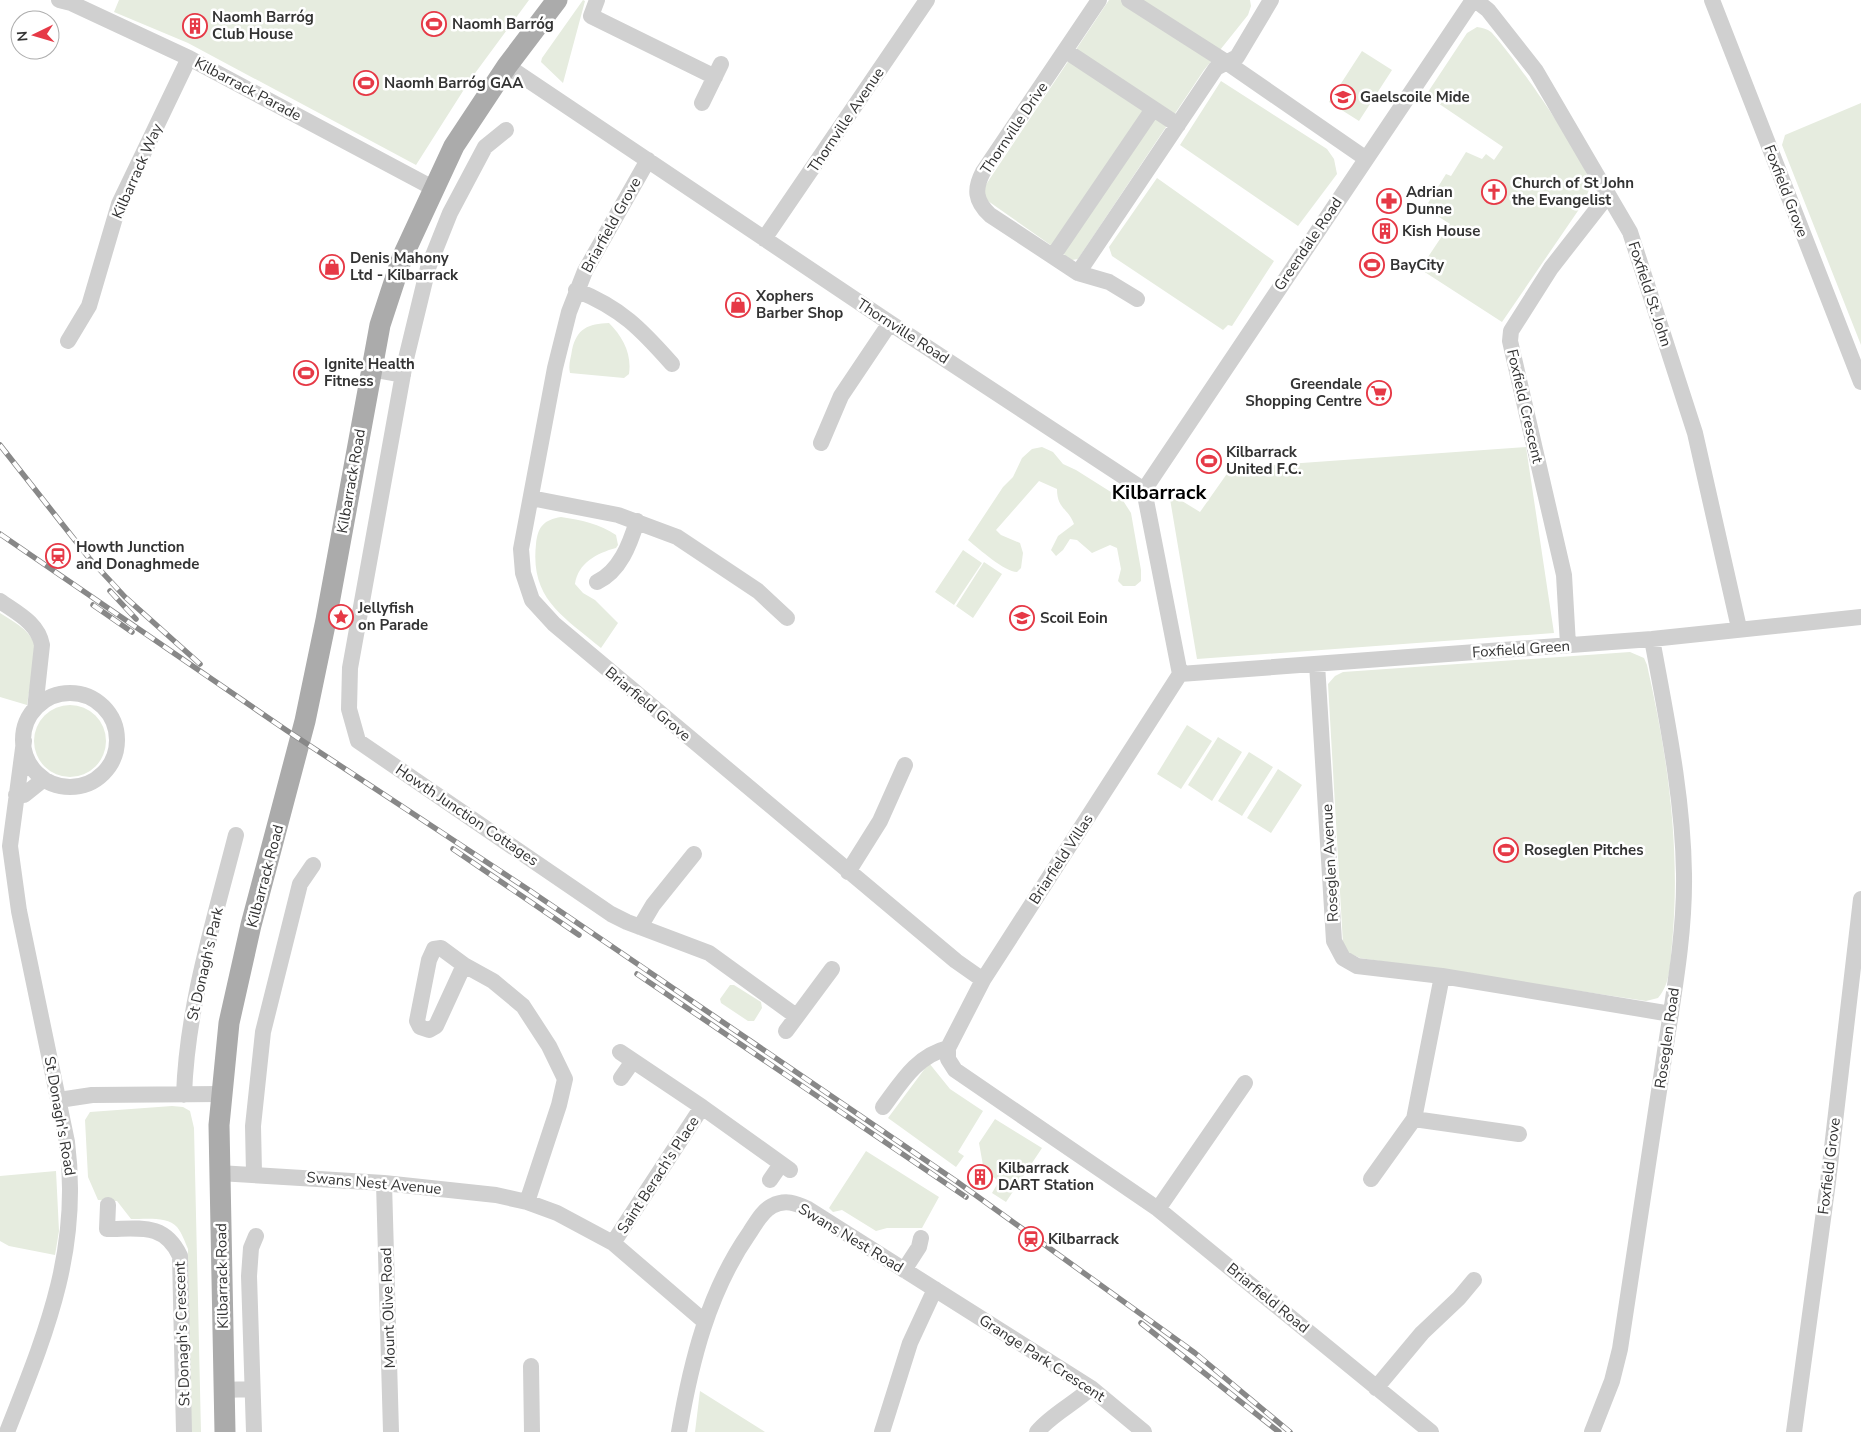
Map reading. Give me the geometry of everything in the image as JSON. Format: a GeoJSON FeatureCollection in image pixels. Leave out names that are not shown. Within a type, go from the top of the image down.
{"type":"FeatureCollection","features":[{"type":"Feature","properties":{"kind":"main road","name":"Kilbarrack Road"},"geometry":{"type":"LineString","coordinates":[[226,1432],[219,1173],[221,1094],[229,1023],[238,978],[307,712],[326,620],[370,369],[380,325],[402,258],[454,146],[506,66],[557,0]]}},
{"type":"Feature","properties":{"kind":"street","name":"Kilbarrack Parade"},"geometry":{"type":"LineString","coordinates":[[58,0],[71,3],[189,58],[433,188]]}},
{"type":"Feature","properties":{"kind":"street"},"geometry":{"type":"LineString","coordinates":[[597,0],[591,16],[718,70],[702,104]]}},
{"type":"Feature","properties":{"kind":"street","name":"Thornville Avenue"},"geometry":{"type":"LineString","coordinates":[[764,239],[927,0]]}},
{"type":"Feature","properties":{"kind":"street","name":"Thornville Drive"},"geometry":{"type":"LineString","coordinates":[[1099,0],[983,172],[977,182],[976,194],[981,207],[990,215],[1078,273],[1109,282],[1137,299]]}},
{"type":"Feature","properties":{"kind":"street"},"geometry":{"type":"LineString","coordinates":[[1129,0],[1226,62],[1365,158]]}},
{"type":"Feature","properties":{"kind":"street"},"geometry":{"type":"LineString","coordinates":[[1078,273],[1216,68],[1237,57],[1271,0]]}},
{"type":"Feature","properties":{"kind":"street","name":"Greendale Road"},"geometry":{"type":"LineString","coordinates":[[1144,490],[1365,158],[1474,0]]}},
{"type":"Feature","properties":{"kind":"street","name":"Foxfield St. John"},"geometry":{"type":"LineString","coordinates":[[1474,0],[1488,10],[1536,71],[1630,232],[1695,433],[1739,628]]}},
{"type":"Feature","properties":{"kind":"street","name":"Foxfield Grove"},"geometry":{"type":"LineString","coordinates":[[1712,0],[1861,382]]}},
{"type":"Feature","properties":{"kind":"street"},"geometry":{"type":"LineString","coordinates":[[1066,51],[1178,125]]}},
{"type":"Feature","properties":{"kind":"street","name":"Kilbarrack Way"},"geometry":{"type":"LineString","coordinates":[[68,341],[90,306],[119,204],[189,58]]}},
{"type":"Feature","properties":{"kind":"street","name":"Thornville Road"},"geometry":{"type":"LineString","coordinates":[[506,66],[890,323],[1144,490]]}},
{"type":"Feature","properties":{"kind":"street"},"geometry":{"type":"LineString","coordinates":[[1053,256],[1153,109]]}},
{"type":"Feature","properties":{"kind":"street"},"geometry":{"type":"LineString","coordinates":[[370,369],[403,375],[428,268],[450,213],[486,147],[506,130]]}},
{"type":"Feature","properties":{"kind":"street","name":"Briarfield Grove"},"geometry":{"type":"LineString","coordinates":[[648,160],[576,290],[555,368],[521,549],[522,573],[532,600],[561,631],[848,872],[983,980]]}},
{"type":"Feature","properties":{"kind":"street","name":"Foxfield Crescent"},"geometry":{"type":"LineString","coordinates":[[1568,646],[1564,575],[1510,341],[1511,331],[1551,268],[1608,194]]}},
{"type":"Feature","properties":{"kind":"street","name":"Briarfield Grove"},"geometry":{"type":"LineString","coordinates":[[576,290],[611,306],[638,326],[672,364]]}},
{"type":"Feature","properties":{"kind":"street"},"geometry":{"type":"LineString","coordinates":[[821,443],[841,396],[890,323]]}},
{"type":"Feature","properties":{"kind":"street","name":"Howth Junction Cottages"},"geometry":{"type":"LineString","coordinates":[[403,375],[350,668],[349,709],[358,741],[611,914],[709,953],[796,1016]]}},
{"type":"Feature","properties":{"kind":"street"},"geometry":{"type":"LineString","coordinates":[[1144,490],[1180,674]]}},
{"type":"Feature","properties":{"kind":"street"},"geometry":{"type":"LineString","coordinates":[[531,498],[637,521],[678,536],[758,591],[787,618]]}},
{"type":"Feature","properties":{"kind":"street"},"geometry":{"type":"LineString","coordinates":[[597,582],[614,570],[629,542],[637,521]]}},
{"type":"Feature","properties":{"kind":"street","name":"St Donagh's Road"},"geometry":{"type":"LineString","coordinates":[[0,601],[31,624],[40,635],[42,645],[35,709],[27,725],[24,741],[10,846],[19,911],[59,1100],[72,1179],[68,1244],[53,1311],[8,1432]]}},
{"type":"Feature","properties":{"kind":"street","name":"Foxfield Green"},"geometry":{"type":"LineString","coordinates":[[1180,674],[1652,639],[1739,628],[1861,617]]}},
{"type":"Feature","properties":{"kind":"street","name":"Roseglen Road"},"geometry":{"type":"LineString","coordinates":[[1592,1432],[1612,1380],[1620,1348],[1671,1014],[1681,923],[1684,874],[1671,743],[1652,639]]}},
{"type":"Feature","properties":{"kind":"street","name":"Roseglen Avenue"},"geometry":{"type":"LineString","coordinates":[[1317,664],[1334,941],[1337,951],[1343,958],[1357,966],[1442,976],[1671,1014]]}},
{"type":"Feature","properties":{"kind":"street","name":"Briarfield Villas"},"geometry":{"type":"LineString","coordinates":[[948,1048],[983,980],[1180,674]]}},
{"type":"Feature","properties":{"kind":"street"},"geometry":{"type":"LineString","coordinates":[[24,741],[25,754],[32,768],[44,779],[66,787],[88,784],[101,776],[111,764],[116,749],[117,734],[112,719],[103,707],[91,698],[76,693],[61,694],[35,709]]}},
{"type":"Feature","properties":{"kind":"street"},"geometry":{"type":"LineString","coordinates":[[848,872],[880,821],[905,765]]}},
{"type":"Feature","properties":{"kind":"street"},"geometry":{"type":"LineString","coordinates":[[16,795],[24,795],[44,779]]}},
{"type":"Feature","properties":{"kind":"street","name":"St Donagh's Park"},"geometry":{"type":"LineString","coordinates":[[184,1095],[188,1042],[207,944],[236,835]]}},
{"type":"Feature","properties":{"kind":"street"},"geometry":{"type":"LineString","coordinates":[[640,927],[653,905],[694,854]]}},
{"type":"Feature","properties":{"kind":"street"},"geometry":{"type":"LineString","coordinates":[[254,1173],[253,1126],[263,1032],[300,884],[313,865]]}},
{"type":"Feature","properties":{"kind":"street","name":"Foxfield Grove"},"geometry":{"type":"LineString","coordinates":[[1794,1432],[1828,1182],[1861,899]]}},
{"type":"Feature","properties":{"kind":"street"},"geometry":{"type":"LineString","coordinates":[[464,965],[493,981],[523,1006],[549,1046],[565,1079],[559,1105],[527,1202]]}},
{"type":"Feature","properties":{"kind":"street"},"geometry":{"type":"LineString","coordinates":[[786,1031],[832,969]]}},
{"type":"Feature","properties":{"kind":"street"},"geometry":{"type":"LineString","coordinates":[[1371,1179],[1414,1119],[1442,976]]}},
{"type":"Feature","properties":{"kind":"street"},"geometry":{"type":"LineString","coordinates":[[883,1107],[923,1058],[948,1048]]}},
{"type":"Feature","properties":{"kind":"street","name":"Briarfield Road"},"geometry":{"type":"LineString","coordinates":[[948,1048],[948,1059],[955,1070],[1158,1209],[1431,1432]]}},
{"type":"Feature","properties":{"kind":"street","name":"Saint Berach's Place"},"geometry":{"type":"LineString","coordinates":[[621,1078],[626,1057],[702,1107],[786,1167],[770,1180]]}},
{"type":"Feature","properties":{"kind":"street"},"geometry":{"type":"LineString","coordinates":[[1158,1209],[1245,1083]]}},
{"type":"Feature","properties":{"kind":"street"},"geometry":{"type":"LineString","coordinates":[[59,1100],[92,1095],[221,1094]]}},
{"type":"Feature","properties":{"kind":"street","name":"Saint Berach's Place"},"geometry":{"type":"LineString","coordinates":[[613,1243],[702,1107]]}},
{"type":"Feature","properties":{"kind":"street"},"geometry":{"type":"LineString","coordinates":[[1414,1119],[1519,1134]]}},
{"type":"Feature","properties":{"kind":"street","name":"Swans Nest Avenue"},"geometry":{"type":"LineString","coordinates":[[219,1173],[254,1173],[384,1183],[496,1195],[527,1202],[557,1213],[613,1243],[705,1322]]}},
{"type":"Feature","properties":{"kind":"street","name":"Mount Olive Road"},"geometry":{"type":"LineString","coordinates":[[384,1183],[392,1432]]}},
{"type":"Feature","properties":{"kind":"street","name":"Swans Nest Road"},"geometry":{"type":"LineString","coordinates":[[679,1432],[693,1360],[705,1322],[723,1278],[763,1212],[772,1206],[784,1202],[795,1203],[808,1209],[936,1289]]}},
{"type":"Feature","properties":{"kind":"street","name":"St Donagh's Crescent"},"geometry":{"type":"LineString","coordinates":[[108,1205],[107,1229],[156,1229],[175,1244],[180,1256],[184,1432]]}},
{"type":"Feature","properties":{"kind":"street","name":"Kilbarrack Road"},"geometry":{"type":"LineString","coordinates":[[254,1432],[249,1276],[251,1248],[256,1236]]}},
{"type":"Feature","properties":{"kind":"street"},"geometry":{"type":"LineString","coordinates":[[904,1270],[919,1246],[921,1238]]}},
{"type":"Feature","properties":{"kind":"street"},"geometry":{"type":"LineString","coordinates":[[1376,1388],[1422,1333],[1459,1298],[1474,1280]]}},
{"type":"Feature","properties":{"kind":"street"},"geometry":{"type":"LineString","coordinates":[[882,1432],[910,1343],[936,1289]]}},
{"type":"Feature","properties":{"kind":"street","name":"Grange Park Crescent"},"geometry":{"type":"LineString","coordinates":[[936,1289],[1091,1388],[1144,1432]]}},
{"type":"Feature","properties":{"kind":"street"},"geometry":{"type":"LineString","coordinates":[[531,1366],[532,1432]]}},
{"type":"Feature","properties":{"kind":"street"},"geometry":{"type":"LineString","coordinates":[[1037,1432],[1051,1417],[1078,1401],[1091,1388]]}},
{"type":"Feature","properties":{"kind":"street"},"geometry":{"type":"LineString","coordinates":[[224,1390],[252,1389]]}},
{"type":"Feature","properties":{"kind":"shaded area","name":"Naomh Barróg GAA"},"geometry":{"type":"Polygon","coordinates":[[[119,0],[529,0],[470,80],[416,165],[188,43],[114,12],[119,0]]]}},
{"type":"Feature","properties":{"kind":"shaded area"},"geometry":{"type":"Polygon","coordinates":[[[583,0],[585,1],[563,83],[541,62],[583,0]]]}},
{"type":"Feature","properties":{"kind":"shaded area"},"geometry":{"type":"Polygon","coordinates":[[[1109,0],[1250,0],[1251,6],[1248,15],[1204,70],[1078,259],[1072,260],[988,201],[984,194],[985,186],[1109,0]]]}},
{"type":"Feature","properties":{"kind":"shaded area"},"geometry":{"type":"Polygon","coordinates":[[[1477,27],[1491,32],[1530,82],[1576,153],[1590,184],[1584,202],[1502,322],[1420,269],[1450,224],[1425,208],[1446,174],[1451,176],[1466,152],[1482,159],[1486,154],[1494,160],[1503,147],[1426,95],[1467,33],[1477,27]]]}},
{"type":"Feature","properties":{"kind":"shaded area"},"geometry":{"type":"Polygon","coordinates":[[[1362,51],[1392,70],[1359,121],[1329,102],[1362,51]]]}},
{"type":"Feature","properties":{"kind":"shaded area"},"geometry":{"type":"Polygon","coordinates":[[[1221,81],[1327,149],[1334,159],[1337,174],[1298,226],[1180,145],[1221,81]]]}},
{"type":"Feature","properties":{"kind":"shaded area"},"geometry":{"type":"Polygon","coordinates":[[[1861,103],[1861,345],[1782,145],[1785,135],[1861,103]]]}},
{"type":"Feature","properties":{"kind":"shaded area"},"geometry":{"type":"Polygon","coordinates":[[[1157,178],[1274,261],[1232,326],[1228,325],[1223,330],[1112,256],[1109,247],[1157,178]]]}},
{"type":"Feature","properties":{"kind":"shaded area"},"geometry":{"type":"Polygon","coordinates":[[[609,323],[622,340],[628,353],[629,374],[624,378],[570,373],[569,364],[572,350],[580,332],[589,326],[609,323]]]}},
{"type":"Feature","properties":{"kind":"shaded area"},"geometry":{"type":"Polygon","coordinates":[[[1042,447],[1053,452],[1063,464],[1122,499],[1131,513],[1141,570],[1141,581],[1135,586],[1123,586],[1118,581],[1121,569],[1117,548],[1110,545],[1092,553],[1077,540],[1070,539],[1063,550],[1056,556],[1051,550],[1058,536],[1074,524],[1059,501],[1057,489],[1039,481],[996,530],[1001,535],[1020,543],[1023,553],[1021,568],[1017,572],[999,564],[968,540],[1003,487],[1013,477],[1022,458],[1032,449],[1042,447]]]}},
{"type":"Feature","properties":{"kind":"shaded area"},"geometry":{"type":"Polygon","coordinates":[[[1526,447],[1554,633],[1197,659],[1169,493],[1200,512],[1231,468],[1526,447]]]}},
{"type":"Feature","properties":{"kind":"shaded area"},"geometry":{"type":"Polygon","coordinates":[[[561,517],[590,523],[616,535],[618,545],[616,548],[595,556],[584,565],[575,584],[583,593],[595,600],[618,623],[601,648],[562,616],[544,593],[538,579],[536,544],[538,533],[546,522],[561,517]]]}},
{"type":"Feature","properties":{"kind":"shaded area"},"geometry":{"type":"Polygon","coordinates":[[[963,550],[982,563],[954,605],[935,592],[963,550]]]}},
{"type":"Feature","properties":{"kind":"shaded area"},"geometry":{"type":"Polygon","coordinates":[[[984,562],[1002,574],[973,618],[956,606],[984,562]]]}},
{"type":"Feature","properties":{"kind":"shaded area"},"geometry":{"type":"Polygon","coordinates":[[[0,613],[26,631],[36,648],[27,705],[0,697],[0,613]]]}},
{"type":"Feature","properties":{"kind":"shaded area","name":"Roseglen Pitches"},"geometry":{"type":"Polygon","coordinates":[[[1630,652],[1644,658],[1647,665],[1667,769],[1674,839],[1674,909],[1670,965],[1668,979],[1658,998],[1646,1001],[1360,958],[1347,952],[1343,944],[1328,684],[1335,676],[1343,672],[1630,652]]]}},
{"type":"Feature","properties":{"kind":"shaded area"},"geometry":{"type":"Polygon","coordinates":[[[70,705],[90,711],[100,721],[106,741],[100,761],[90,771],[70,777],[50,771],[40,761],[34,741],[40,721],[50,711],[70,705]]]}},
{"type":"Feature","properties":{"kind":"shaded area"},"geometry":{"type":"Polygon","coordinates":[[[1187,725],[1212,741],[1181,789],[1157,774],[1187,725]]]}},
{"type":"Feature","properties":{"kind":"shaded area"},"geometry":{"type":"Polygon","coordinates":[[[1218,737],[1242,752],[1212,801],[1188,785],[1218,737]]]}},
{"type":"Feature","properties":{"kind":"shaded area"},"geometry":{"type":"Polygon","coordinates":[[[1249,752],[1273,767],[1242,816],[1218,801],[1249,752]]]}},
{"type":"Feature","properties":{"kind":"shaded area"},"geometry":{"type":"Polygon","coordinates":[[[1278,769],[1302,785],[1271,833],[1247,818],[1278,769]]]}},
{"type":"Feature","properties":{"kind":"shaded area"},"geometry":{"type":"Polygon","coordinates":[[[730,985],[734,985],[761,1002],[762,1008],[754,1021],[748,1021],[721,1003],[720,999],[730,985]]]}},
{"type":"Feature","properties":{"kind":"shaded area"},"geometry":{"type":"Polygon","coordinates":[[[929,1063],[950,1089],[983,1111],[958,1152],[964,1156],[956,1167],[888,1118],[929,1063]]]}},
{"type":"Feature","properties":{"kind":"shaded area"},"geometry":{"type":"Polygon","coordinates":[[[172,1106],[183,1107],[190,1111],[194,1128],[201,1432],[190,1432],[188,1249],[180,1232],[173,1223],[156,1219],[131,1219],[117,1201],[98,1200],[88,1177],[85,1120],[90,1112],[172,1106]]]}},
{"type":"Feature","properties":{"kind":"shaded area"},"geometry":{"type":"Polygon","coordinates":[[[995,1119],[1042,1148],[1006,1202],[992,1193],[999,1181],[984,1171],[979,1143],[995,1119]]]}},
{"type":"Feature","properties":{"kind":"shaded area"},"geometry":{"type":"Polygon","coordinates":[[[866,1151],[939,1197],[922,1228],[887,1228],[876,1231],[842,1210],[833,1212],[829,1208],[866,1151]]]}},
{"type":"Feature","properties":{"kind":"shaded area"},"geometry":{"type":"Polygon","coordinates":[[[56,1171],[59,1231],[55,1255],[9,1246],[0,1241],[0,1176],[56,1171]]]}},
{"type":"Feature","properties":{"kind":"shaded area"},"geometry":{"type":"Polygon","coordinates":[[[700,1391],[765,1432],[695,1432],[700,1391]]]}},
{"type":"Feature","properties":{"kind":"railway"},"geometry":{"type":"LineString","coordinates":[[0,445],[89,558],[125,597],[200,664]]}},
{"type":"Feature","properties":{"kind":"railway"},"geometry":{"type":"LineString","coordinates":[[0,534],[286,730],[529,890],[956,1181],[1195,1353],[1290,1432]]}},
{"type":"Feature","properties":{"kind":"railway"},"geometry":{"type":"LineString","coordinates":[[110,591],[136,619]]}},
{"type":"Feature","properties":{"kind":"railway"},"geometry":{"type":"LineString","coordinates":[[93,605],[132,632]]}},
{"type":"Feature","properties":{"kind":"railway"},"geometry":{"type":"LineString","coordinates":[[453,849],[579,935]]}},
{"type":"Feature","properties":{"kind":"railway"},"geometry":{"type":"LineString","coordinates":[[637,974],[966,1197]]}},
{"type":"Feature","properties":{"kind":"railway"},"geometry":{"type":"LineString","coordinates":[[1141,1323],[1279,1432]]}},
{"type":"Feature","properties":{"kind":"place","name":"Naomh Barróg"},"geometry":{"type":"Point","coordinates":[434,24]}},
{"type":"Feature","properties":{"kind":"place","name":"Naomh Barróg Club House"},"geometry":{"type":"Point","coordinates":[195,26]}},
{"type":"Feature","properties":{"kind":"place","name":"Naomh Barróg GAA"},"geometry":{"type":"Point","coordinates":[366,83]}},
{"type":"Feature","properties":{"kind":"place","name":"Gaelscoile Mide"},"geometry":{"type":"Point","coordinates":[1343,97]}},
{"type":"Feature","properties":{"kind":"place","name":"Church of St John the Evangelist"},"geometry":{"type":"Point","coordinates":[1494,192]}},
{"type":"Feature","properties":{"kind":"place","name":"Adrian Dunne"},"geometry":{"type":"Point","coordinates":[1389,201]}},
{"type":"Feature","properties":{"kind":"place","name":"Kish House"},"geometry":{"type":"Point","coordinates":[1385,231]}},
{"type":"Feature","properties":{"kind":"place","name":"BayCity"},"geometry":{"type":"Point","coordinates":[1372,265]}},
{"type":"Feature","properties":{"kind":"place","name":"Denis Mahony Ltd - Kilbarrack"},"geometry":{"type":"Point","coordinates":[332,267]}},
{"type":"Feature","properties":{"kind":"place","name":"Xophers Barber Shop"},"geometry":{"type":"Point","coordinates":[738,305]}},
{"type":"Feature","properties":{"kind":"place","name":"Ignite Health Fitness"},"geometry":{"type":"Point","coordinates":[306,373]}},
{"type":"Feature","properties":{"kind":"place","name":"Greendale Shopping Centre"},"geometry":{"type":"Point","coordinates":[1379,393]}},
{"type":"Feature","properties":{"kind":"place","name":"Kilbarrack United F.C."},"geometry":{"type":"Point","coordinates":[1209,461]}},
{"type":"Feature","properties":{"kind":"place","name":"Howth Junction and Donaghmede"},"geometry":{"type":"Point","coordinates":[58,556]}},
{"type":"Feature","properties":{"kind":"place","name":"Jellyfish on Parade"},"geometry":{"type":"Point","coordinates":[341,617]}},
{"type":"Feature","properties":{"kind":"place","name":"Scoil Eoin"},"geometry":{"type":"Point","coordinates":[1022,618]}},
{"type":"Feature","properties":{"kind":"place","name":"Roseglen Pitches"},"geometry":{"type":"Point","coordinates":[1506,850]}},
{"type":"Feature","properties":{"kind":"place","name":"Kilbarrack DART Station"},"geometry":{"type":"Point","coordinates":[980,1177]}},
{"type":"Feature","properties":{"kind":"place","name":"Kilbarrack"},"geometry":{"type":"Point","coordinates":[1031,1239]}},
{"type":"Feature","properties":{"kind":"district","name":"Kilbarrack"},"geometry":{"type":"Point","coordinates":[1159,492]}}]}
